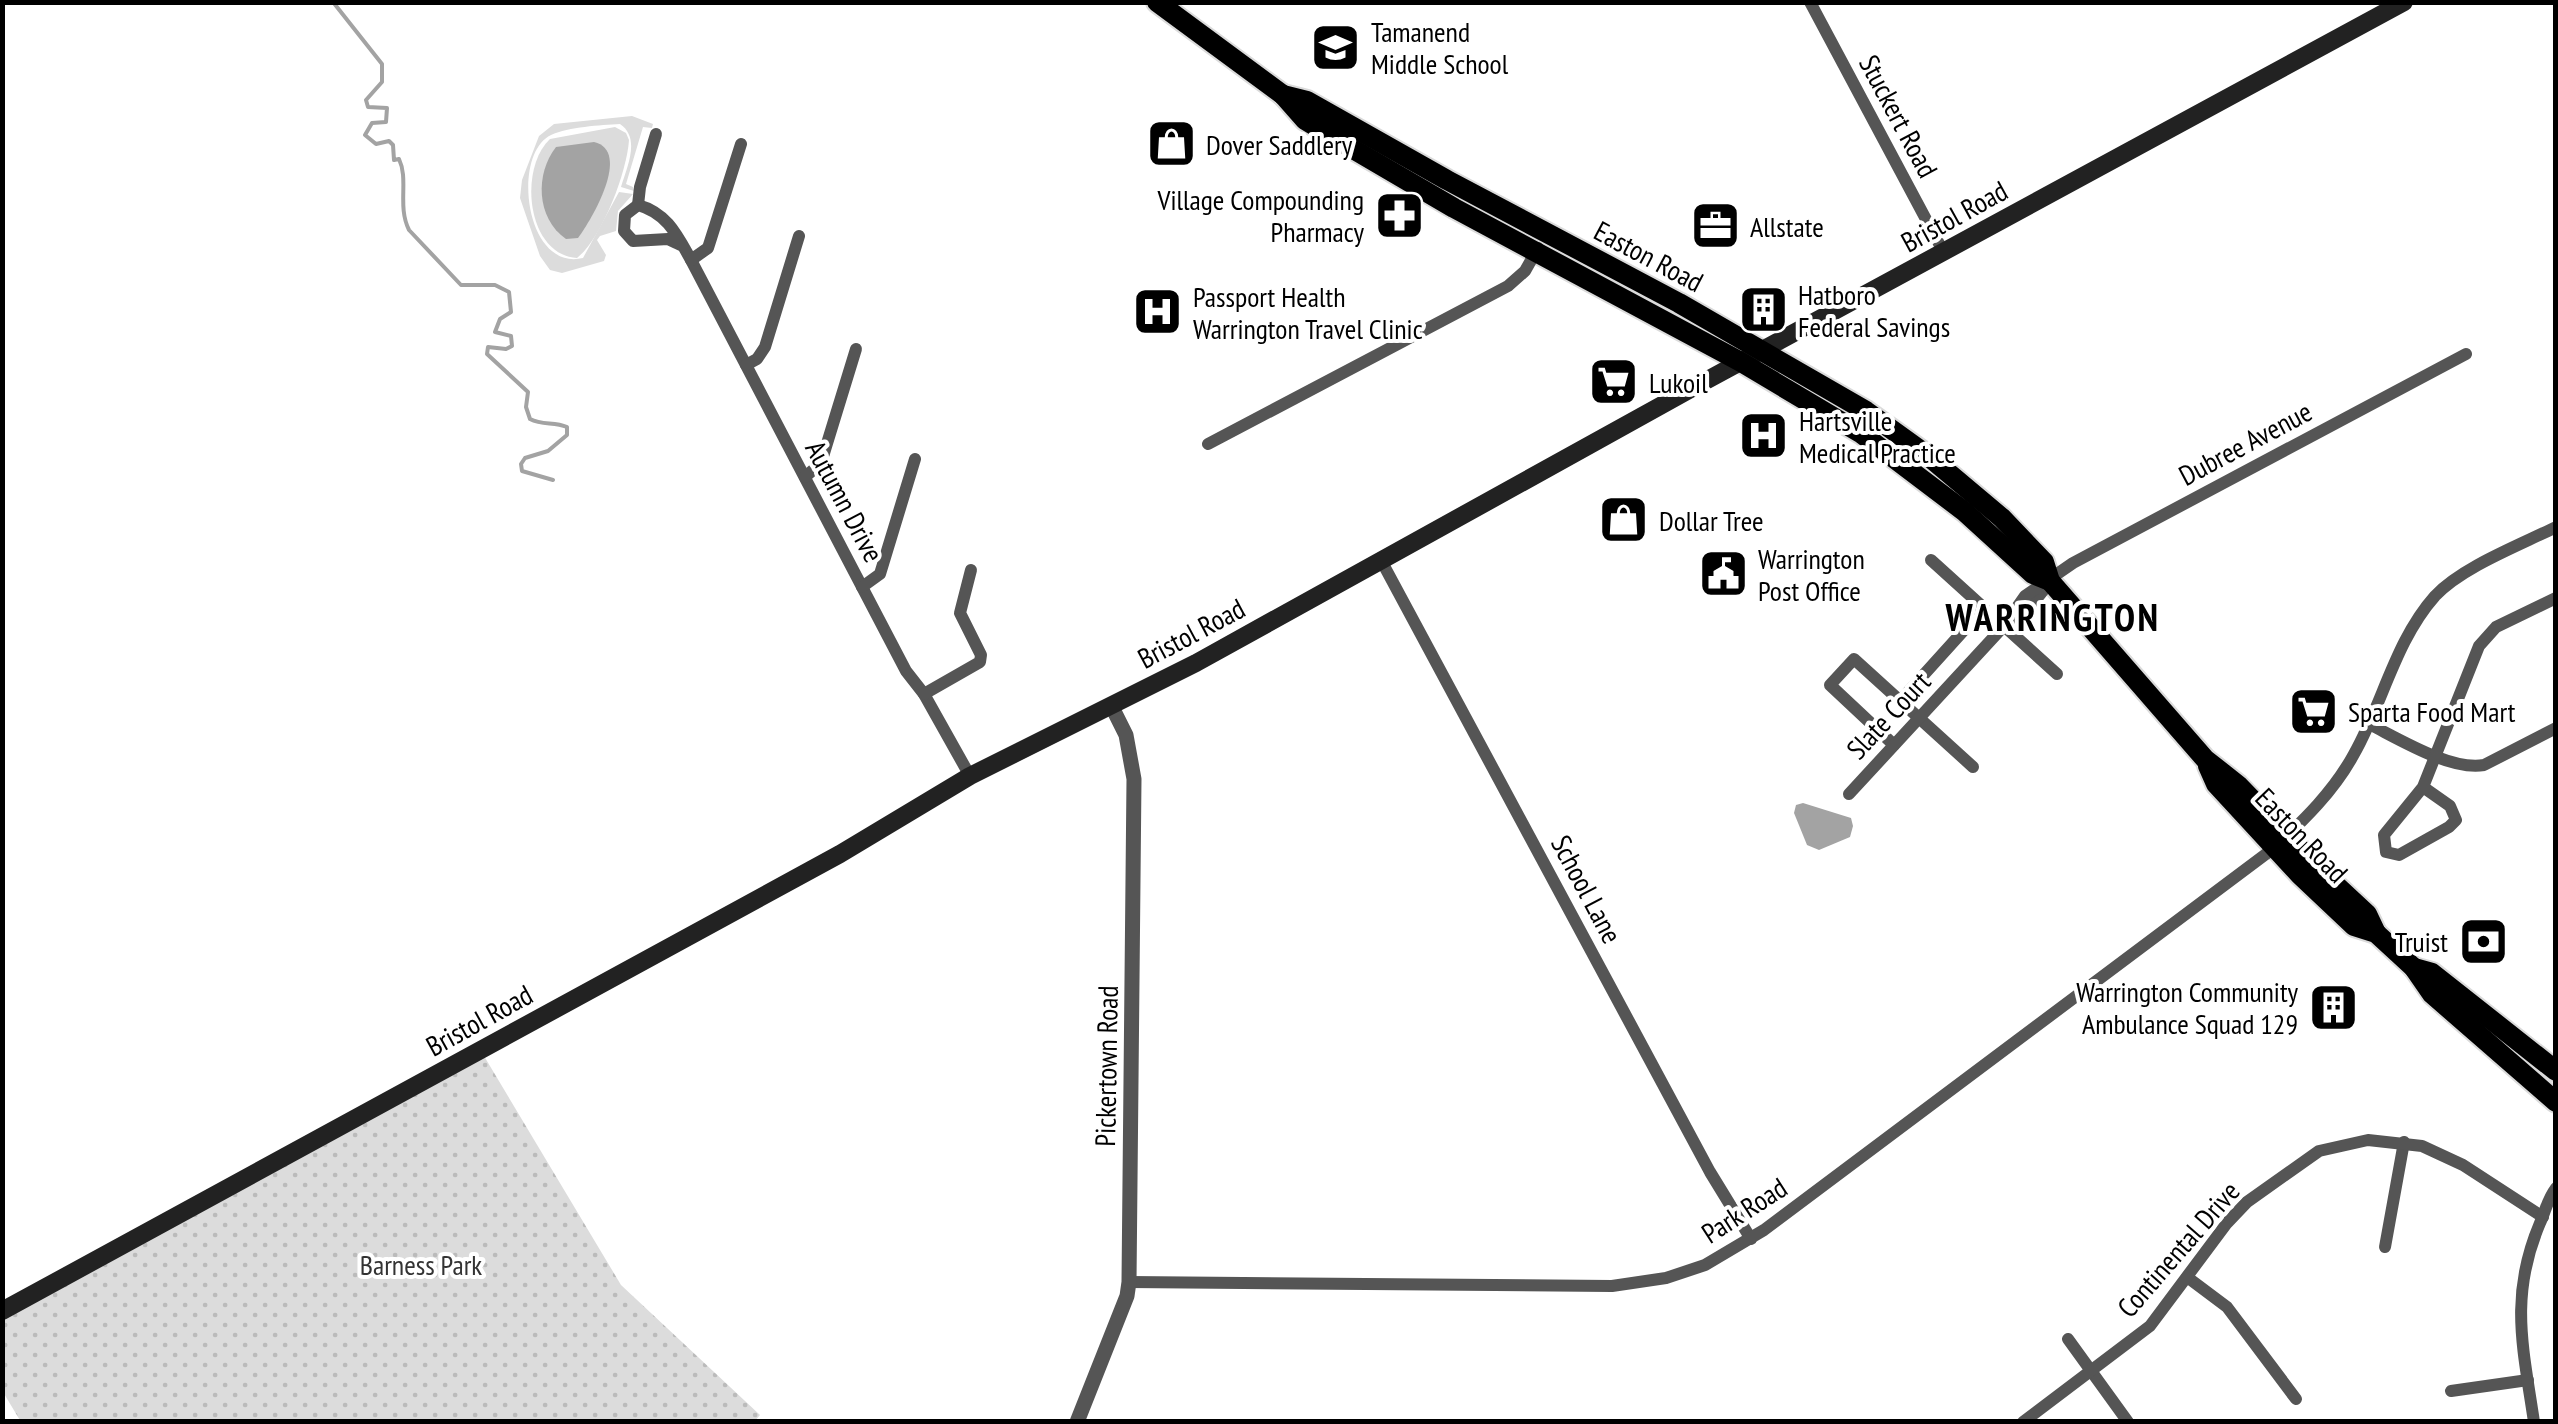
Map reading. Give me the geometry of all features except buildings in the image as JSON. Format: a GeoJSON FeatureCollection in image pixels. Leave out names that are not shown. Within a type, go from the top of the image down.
{"type":"FeatureCollection","features":[{"type":"Feature","properties":{"kind":"highway","name":"Easton Road"},"geometry":{"type":"LineString","coordinates":[[1157,2],[1283,95],[1305,120],[1454,208],[1541,242],[1762,350],[1866,411],[1940,466],[2044,562],[2050,581],[2205,758],[2216,784],[2280,842],[2354,926],[2376,933],[2414,968],[2432,994],[2556,1102]]}},
{"type":"Feature","properties":{"kind":"highway","name":"Easton Road"},"geometry":{"type":"LineString","coordinates":[[1541,242],[1820,408],[1900,461],[2032,574],[2050,581]]}},
{"type":"Feature","properties":{"kind":"highway","name":"Easton Road"},"geometry":{"type":"LineString","coordinates":[[2414,968],[2432,973],[2556,1070]]}},
{"type":"Feature","properties":{"kind":"main road","name":"Bristol Road"},"geometry":{"type":"LineString","coordinates":[[2,1310],[840,854],[970,776],[1196,663],[2404,2]]}},
{"type":"Feature","properties":{"kind":"street","name":"Stuckert Road"},"geometry":{"type":"LineString","coordinates":[[1810,2],[1944,252]]}},
{"type":"Feature","properties":{"kind":"street"},"geometry":{"type":"LineString","coordinates":[[656,134],[638,205],[630,208],[624,218],[626,236],[637,242],[668,239],[683,246]]}},
{"type":"Feature","properties":{"kind":"street"},"geometry":{"type":"LineString","coordinates":[[691,260],[709,246],[740,144]]}},
{"type":"Feature","properties":{"kind":"street","name":"Autumn Drive"},"geometry":{"type":"LineString","coordinates":[[638,205],[664,218],[683,246],[906,671],[924,694],[970,776]]}},
{"type":"Feature","properties":{"kind":"street"},"geometry":{"type":"LineString","coordinates":[[746,365],[758,359],[764,348],[799,236]]}},
{"type":"Feature","properties":{"kind":"street"},"geometry":{"type":"LineString","coordinates":[[1208,444],[1508,286],[1525,271],[1541,242]]}},
{"type":"Feature","properties":{"kind":"street"},"geometry":{"type":"LineString","coordinates":[[805,477],[821,463],[856,348]]}},
{"type":"Feature","properties":{"kind":"street","name":"Dubree Avenue"},"geometry":{"type":"LineString","coordinates":[[2050,581],[2089,555],[2466,354]]}},
{"type":"Feature","properties":{"kind":"street"},"geometry":{"type":"LineString","coordinates":[[862,587],[880,574],[915,459]]}},
{"type":"Feature","properties":{"kind":"street","name":"Park Road"},"geometry":{"type":"LineString","coordinates":[[1129,1282],[1612,1286],[1666,1278],[1705,1265],[1751,1239],[2280,842],[2323,800],[2353,756],[2401,648],[2436,594],[2467,572],[2556,527]]}},
{"type":"Feature","properties":{"kind":"street"},"geometry":{"type":"LineString","coordinates":[[1900,701],[1984,608],[1931,560]]}},
{"type":"Feature","properties":{"kind":"street","name":"School Lane"},"geometry":{"type":"LineString","coordinates":[[1382,562],[1710,1172],[1751,1239]]}},
{"type":"Feature","properties":{"kind":"street"},"geometry":{"type":"LineString","coordinates":[[924,694],[980,662],[960,612],[972,570]]}},
{"type":"Feature","properties":{"kind":"street","name":"Slate Court"},"geometry":{"type":"LineString","coordinates":[[1849,794],[2004,626],[2018,622],[2050,581]]}},
{"type":"Feature","properties":{"kind":"street"},"geometry":{"type":"LineString","coordinates":[[2424,787],[2450,806],[2456,820],[2406,852],[2386,852],[2384,834],[2424,787],[2474,657],[2487,635],[2556,598]]}},
{"type":"Feature","properties":{"kind":"street"},"geometry":{"type":"LineString","coordinates":[[2004,626],[2057,674]]}},
{"type":"Feature","properties":{"kind":"street"},"geometry":{"type":"LineString","coordinates":[[1958,636],[1978,654]]}},
{"type":"Feature","properties":{"kind":"street"},"geometry":{"type":"LineString","coordinates":[[1894,745],[1830,686],[1854,659],[1974,766]]}},
{"type":"Feature","properties":{"kind":"street","name":"Pickertown Road"},"geometry":{"type":"LineString","coordinates":[[1077,1422],[1129,1282],[1134,779],[1126,734],[1111,705]]}},
{"type":"Feature","properties":{"kind":"street"},"geometry":{"type":"LineString","coordinates":[[2369,724],[2472,768],[2484,766],[2556,728]]}},
{"type":"Feature","properties":{"kind":"street","name":"Continental Drive"},"geometry":{"type":"LineString","coordinates":[[2023,1422],[2159,1318],[2219,1232],[2247,1202],[2306,1160],[2334,1146],[2368,1140],[2404,1142],[2436,1151],[2549,1214]]}},
{"type":"Feature","properties":{"kind":"street"},"geometry":{"type":"LineString","coordinates":[[2386,1247],[2404,1142]]}},
{"type":"Feature","properties":{"kind":"street"},"geometry":{"type":"LineString","coordinates":[[2534,1422],[2520,1292],[2527,1256],[2549,1214],[2546,1201],[2556,1188]]}},
{"type":"Feature","properties":{"kind":"street"},"geometry":{"type":"LineString","coordinates":[[2187,1277],[2227,1307],[2296,1399]]}},
{"type":"Feature","properties":{"kind":"street"},"geometry":{"type":"LineString","coordinates":[[2068,1339],[2128,1422]]}},
{"type":"Feature","properties":{"kind":"street"},"geometry":{"type":"LineString","coordinates":[[2451,1392],[2528,1380]]}},
{"type":"Feature","properties":{"kind":"green space"},"geometry":{"type":"Polygon","coordinates":[[[632,116],[653,124],[652,128],[643,127],[626,184],[634,191],[621,187],[631,145],[620,124],[558,132],[539,146],[531,164],[530,209],[548,247],[563,258],[583,258],[619,192],[633,194],[618,211],[616,231],[597,240],[606,255],[604,261],[562,273],[550,270],[540,256],[520,198],[522,180],[539,136],[554,124],[632,116]]]}},
{"type":"Feature","properties":{"kind":"green space"},"geometry":{"type":"Polygon","coordinates":[[[615,127],[626,133],[629,140],[612,204],[595,236],[577,258],[560,253],[547,242],[533,209],[531,189],[540,153],[550,139],[615,127]]]}},
{"type":"Feature","properties":{"kind":"green space","name":"Barness Park"},"geometry":{"type":"Polygon","coordinates":[[[481,1051],[621,1285],[760,1415],[754,1422],[21,1422],[3,1392],[3,1311],[481,1051]]]}},
{"type":"Feature","properties":{"kind":"shaded area"},"geometry":{"type":"Polygon","coordinates":[[[594,142],[605,148],[610,158],[606,186],[578,238],[566,239],[544,208],[544,170],[556,147],[594,142]]]}},
{"type":"Feature","properties":{"kind":"shaded area"},"geometry":{"type":"Polygon","coordinates":[[[1803,803],[1851,818],[1850,837],[1819,850],[1807,845],[1794,813],[1796,805],[1803,803]]]}},
{"type":"Feature","properties":{"kind":"waterway"},"geometry":{"type":"LineString","coordinates":[[333,2],[382,64],[382,82],[366,100],[368,107],[387,108],[386,122],[372,123],[365,135],[376,144],[389,141],[393,145],[394,160],[399,159],[402,167],[409,230],[461,285],[495,285],[509,292],[511,312],[500,319],[495,332],[511,336],[512,346],[488,347],[487,354],[528,392],[526,407],[530,419],[567,427],[567,435],[548,451],[525,458],[521,464],[522,471],[553,480]]}},
{"type":"Feature","properties":{"kind":"place","name":"Tamanend Middle School"},"geometry":{"type":"Point","coordinates":[1336,47]}},
{"type":"Feature","properties":{"kind":"place","name":"Dover Saddlery"},"geometry":{"type":"Point","coordinates":[1171,144]}},
{"type":"Feature","properties":{"kind":"place","name":"Village Compounding Pharmacy"},"geometry":{"type":"Point","coordinates":[1399,215]}},
{"type":"Feature","properties":{"kind":"place","name":"Allstate"},"geometry":{"type":"Point","coordinates":[1715,226]}},
{"type":"Feature","properties":{"kind":"place","name":"Hatboro Federal Savings"},"geometry":{"type":"Point","coordinates":[1763,310]}},
{"type":"Feature","properties":{"kind":"place","name":"Passport Health Warrington Travel Clinic"},"geometry":{"type":"Point","coordinates":[1158,312]}},
{"type":"Feature","properties":{"kind":"place","name":"Lukoil"},"geometry":{"type":"Point","coordinates":[1614,382]}},
{"type":"Feature","properties":{"kind":"place","name":"Hartsville Medical Practice"},"geometry":{"type":"Point","coordinates":[1764,436]}},
{"type":"Feature","properties":{"kind":"place","name":"Dollar Tree"},"geometry":{"type":"Point","coordinates":[1624,520]}},
{"type":"Feature","properties":{"kind":"place","name":"Warrington Post Office"},"geometry":{"type":"Point","coordinates":[1723,574]}},
{"type":"Feature","properties":{"kind":"place","name":"Sparta Food Mart"},"geometry":{"type":"Point","coordinates":[2313,711]}},
{"type":"Feature","properties":{"kind":"place","name":"Truist"},"geometry":{"type":"Point","coordinates":[2483,941]}},
{"type":"Feature","properties":{"kind":"place","name":"Warrington Community Ambulance Squad 129"},"geometry":{"type":"Point","coordinates":[2333,1007]}},
{"type":"Feature","properties":{"kind":"district","name":"WARRINGTON"},"geometry":{"type":"Point","coordinates":[2053,616]}}]}
